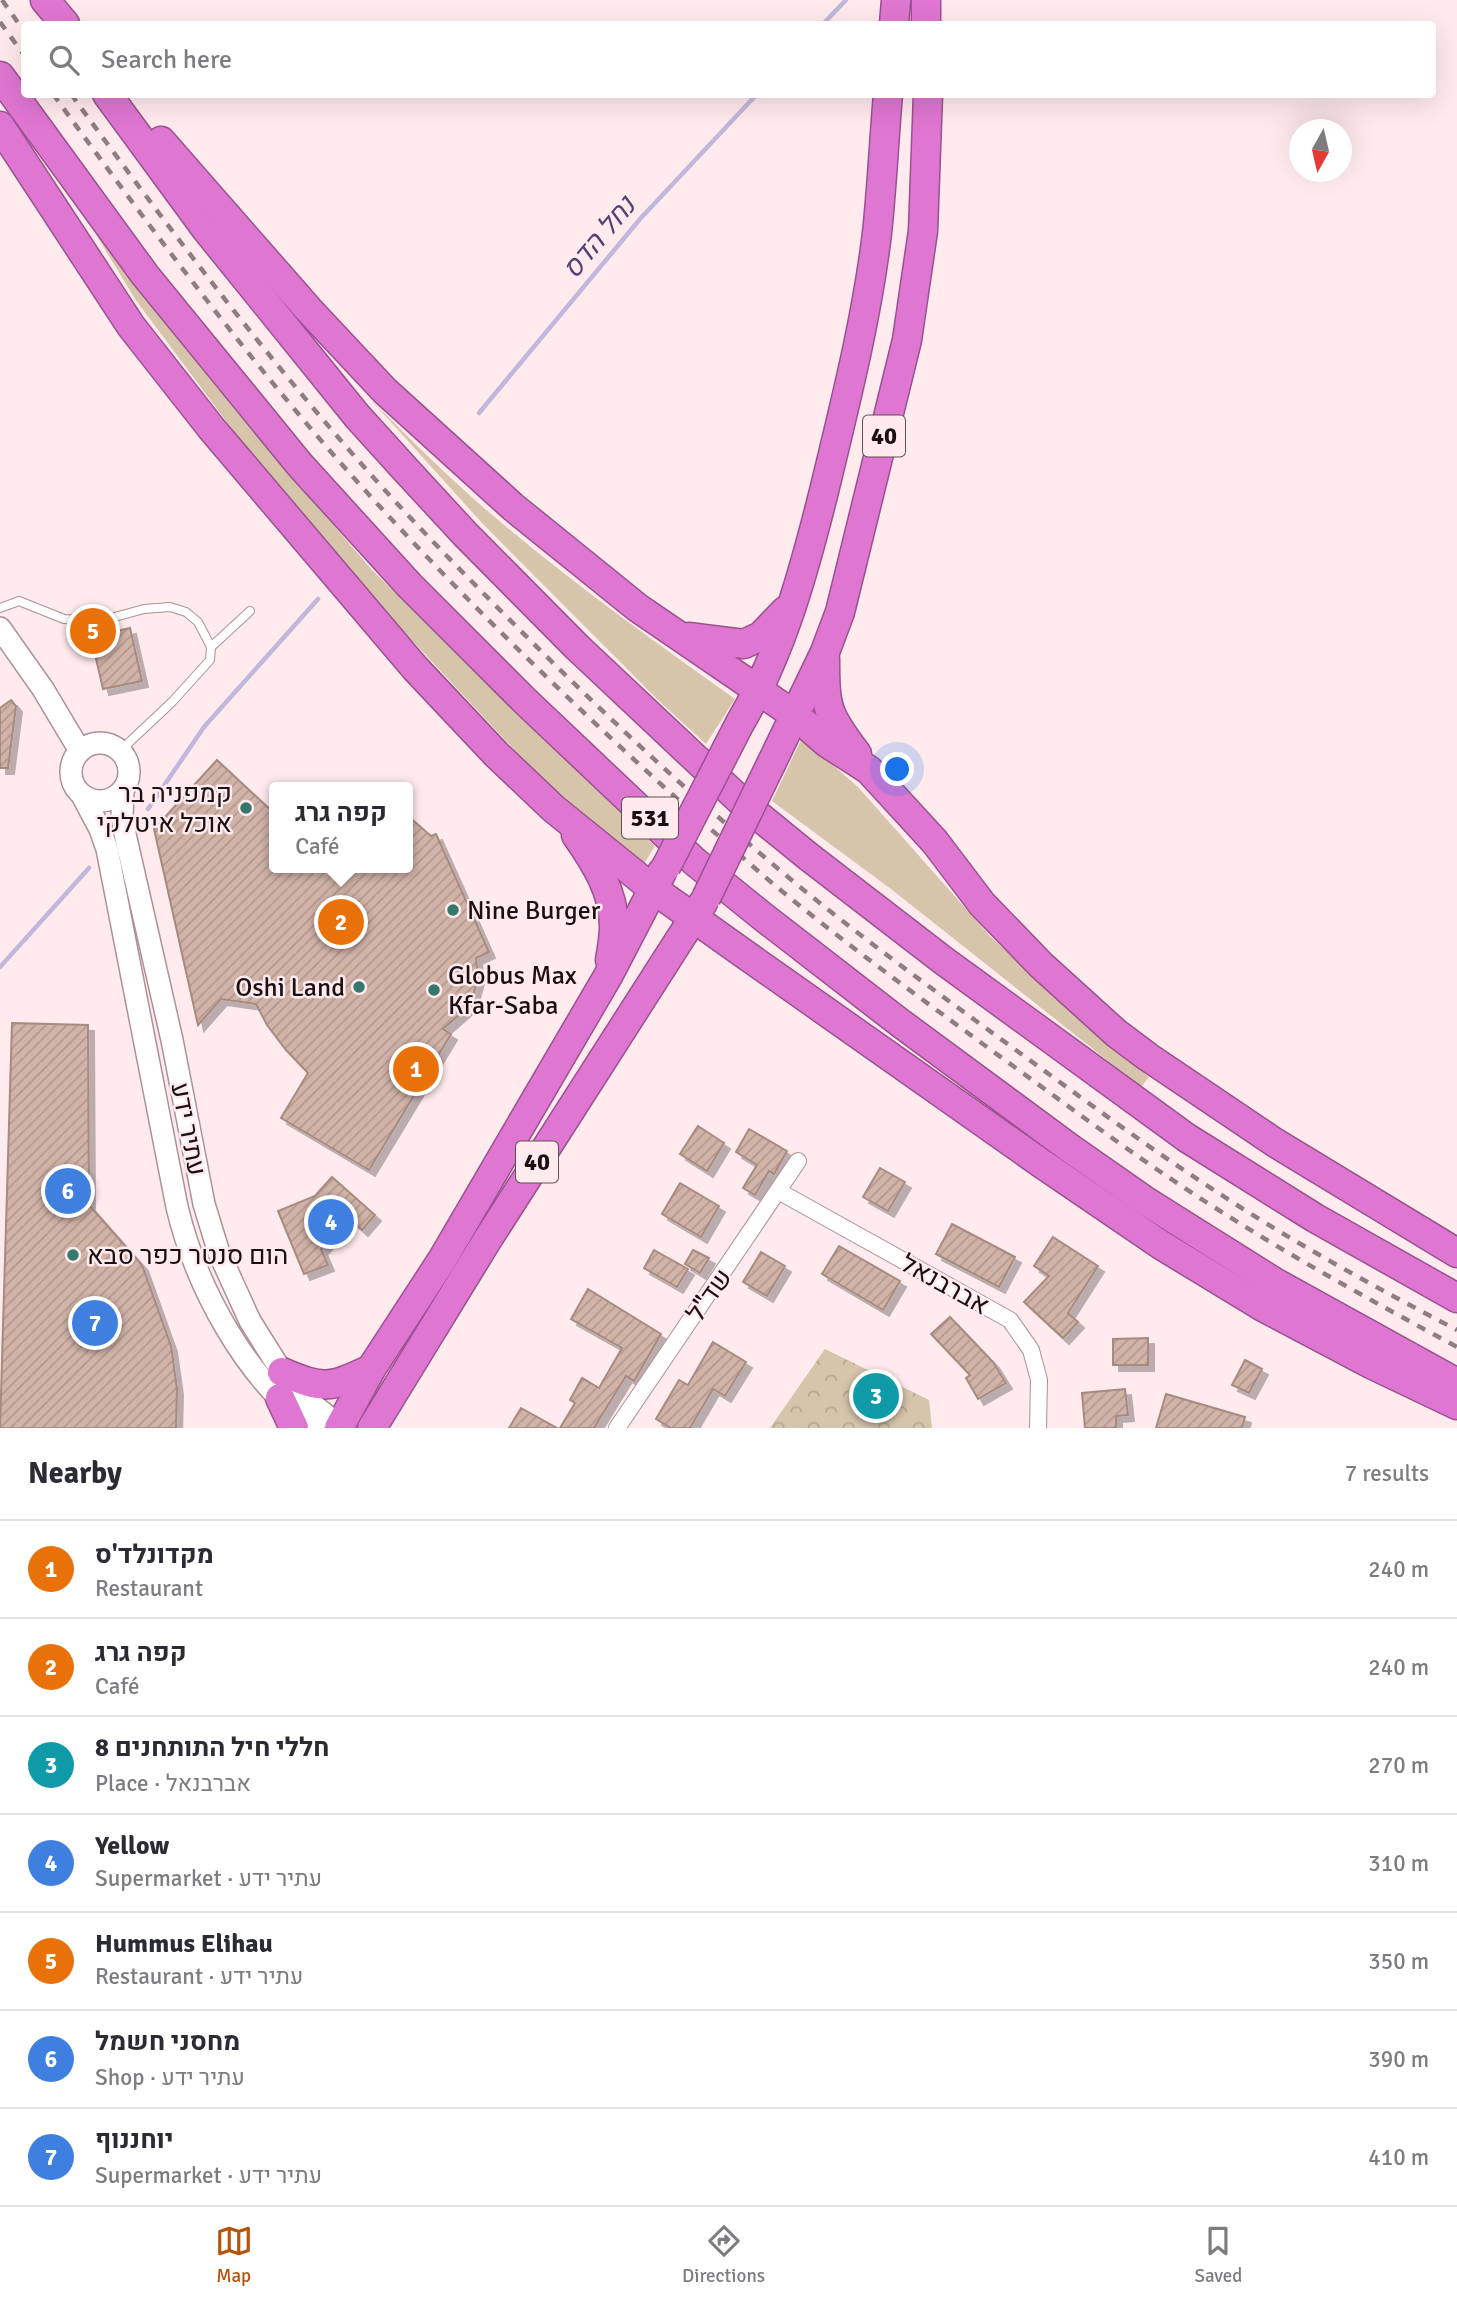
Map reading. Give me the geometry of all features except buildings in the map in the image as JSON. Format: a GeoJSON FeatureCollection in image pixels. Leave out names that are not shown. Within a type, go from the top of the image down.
{"type":"FeatureCollection","features":[{"type":"Feature","properties":{"kind":"highway"},"geometry":{"type":"LineString","coordinates":[[38,0],[54,21]]}},
{"type":"Feature","properties":{"kind":"highway"},"geometry":{"type":"LineString","coordinates":[[45,0],[62,21]]}},
{"type":"Feature","properties":{"kind":"highway"},"geometry":{"type":"LineString","coordinates":[[894,21],[896,0]]}},
{"type":"Feature","properties":{"kind":"highway"},"geometry":{"type":"LineString","coordinates":[[926,0],[926,21]]}},
{"type":"Feature","properties":{"kind":"highway","name":"531"},"geometry":{"type":"LineString","coordinates":[[0,76],[145,275],[316,483],[410,586],[524,700],[694,861],[898,1021],[1134,1193],[1199,1237],[1276,1283],[1457,1383]]}},
{"type":"Feature","properties":{"kind":"highway"},"geometry":{"type":"LineString","coordinates":[[110,98],[206,229],[357,416],[465,534],[577,647],[745,805],[944,961],[1187,1138],[1315,1218],[1457,1298]]}},
{"type":"Feature","properties":{"kind":"highway"},"geometry":{"type":"LineString","coordinates":[[126,98],[309,310],[385,391],[492,489],[638,608],[760,690],[827,743],[869,770]]}},
{"type":"Feature","properties":{"kind":"highway","name":"40"},"geometry":{"type":"LineString","coordinates":[[334,1427],[442,1260],[608,976],[740,723],[760,690],[814,530],[858,350],[877,233],[888,98]]}},
{"type":"Feature","properties":{"kind":"highway","name":"40"},"geometry":{"type":"LineString","coordinates":[[372,1428],[700,908],[825,652],[840,612],[907,340],[923,232],[928,98]]}},
{"type":"Feature","properties":{"kind":"highway"},"geometry":{"type":"LineString","coordinates":[[0,126],[131,326],[212,429],[415,668],[496,754],[554,809],[589,855],[611,899],[614,927],[608,976]]}},
{"type":"Feature","properties":{"kind":"highway"},"geometry":{"type":"LineString","coordinates":[[679,636],[744,644],[761,636],[791,604]]}},
{"type":"Feature","properties":{"kind":"highway"},"geometry":{"type":"LineString","coordinates":[[825,652],[825,694],[838,729],[869,770],[935,842],[982,904],[1041,965],[1116,1033],[1148,1057],[1274,1142],[1457,1253]]}},
{"type":"Feature","properties":{"kind":"highway"},"geometry":{"type":"LineString","coordinates":[[554,809],[700,908],[743,953],[1161,1245],[1263,1307],[1371,1364],[1457,1405]]}},
{"type":"Feature","properties":{"kind":"highway"},"geometry":{"type":"LineString","coordinates":[[608,1050],[666,972],[682,957],[700,949],[719,947],[743,953]]}},
{"type":"Feature","properties":{"kind":"highway"},"geometry":{"type":"LineString","coordinates":[[294,1428],[281,1385],[327,1385],[345,1381],[371,1369]]}},
{"type":"Feature","properties":{"kind":"street"},"geometry":{"type":"LineString","coordinates":[[0,628],[43,689],[80,751]]}},
{"type":"Feature","properties":{"kind":"street"},"geometry":{"type":"LineString","coordinates":[[104,743],[120,751],[129,766],[123,791],[108,800],[83,797],[77,791],[71,775],[74,758],[87,746],[104,743]]}},
{"type":"Feature","properties":{"kind":"street","name":"עתיר ידע"},"geometry":{"type":"LineString","coordinates":[[123,791],[123,826],[172,1040],[209,1223],[236,1293],[268,1352],[281,1385]]}},
{"type":"Feature","properties":{"kind":"street","name":"עתיר ידע"},"geometry":{"type":"LineString","coordinates":[[83,797],[96,820],[107,849],[183,1230],[200,1280],[235,1340],[281,1385],[299,1394],[334,1427]]}},
{"type":"Feature","properties":{"kind":"street","name":"שד\"ל"},"geometry":{"type":"LineString","coordinates":[[617,1428],[799,1161]]}},
{"type":"Feature","properties":{"kind":"street","name":"אברבנאל"},"geometry":{"type":"LineString","coordinates":[[780,1192],[1010,1320],[1031,1350],[1039,1380],[1038,1428]]}},
{"type":"Feature","properties":{"kind":"lane"},"geometry":{"type":"LineString","coordinates":[[0,608],[19,601],[64,619],[100,621],[144,609],[170,607],[186,612],[198,621],[211,647],[210,660],[172,702],[120,751]]}},
{"type":"Feature","properties":{"kind":"lane"},"geometry":{"type":"LineString","coordinates":[[211,647],[250,611]]}},
{"type":"Feature","properties":{"kind":"green space"},"geometry":{"type":"Polygon","coordinates":[[[74,198],[126,274],[243,419],[371,569],[655,846],[642,867],[550,788],[393,620],[232,429],[135,299],[74,198]]]}},
{"type":"Feature","properties":{"kind":"green space"},"geometry":{"type":"Polygon","coordinates":[[[371,400],[453,480],[532,548],[735,699],[706,744],[658,700],[482,523],[371,400]]]}},
{"type":"Feature","properties":{"kind":"green space"},"geometry":{"type":"Polygon","coordinates":[[[802,738],[858,787],[990,936],[1089,1029],[1149,1077],[1141,1087],[891,889],[772,801],[802,738]]]}},
{"type":"Feature","properties":{"kind":"green space"},"geometry":{"type":"Polygon","coordinates":[[[825,1349],[929,1400],[932,1428],[770,1428],[825,1349]]]}},
{"type":"Feature","properties":{"kind":"waterway","name":"נחל הדס"},"geometry":{"type":"LineString","coordinates":[[826,21],[846,0]]}},
{"type":"Feature","properties":{"kind":"waterway","name":"נחל הדס"},"geometry":{"type":"LineString","coordinates":[[479,413],[640,219],[753,98]]}},
{"type":"Feature","properties":{"kind":"waterway"},"geometry":{"type":"LineString","coordinates":[[148,809],[204,727],[318,599]]}},
{"type":"Feature","properties":{"kind":"waterway"},"geometry":{"type":"LineString","coordinates":[[0,967],[89,868]]}},
{"type":"Feature","properties":{"kind":"railway"},"geometry":{"type":"LineString","coordinates":[[2,0],[21,27]]}},
{"type":"Feature","properties":{"kind":"railway"},"geometry":{"type":"LineString","coordinates":[[0,22],[21,51]]}},
{"type":"Feature","properties":{"kind":"railway"},"geometry":{"type":"LineString","coordinates":[[56,98],[168,250],[247,351],[372,498],[515,646],[721,838],[778,888],[857,950],[1159,1171],[1276,1245],[1457,1347]]}},
{"type":"Feature","properties":{"kind":"railway"},"geometry":{"type":"LineString","coordinates":[[74,98],[234,311],[377,482],[539,649],[715,814],[865,939],[1164,1156],[1307,1248],[1457,1330]]}},
{"type":"Feature","properties":{"kind":"place","name":"Hummus Elihau"},"geometry":{"type":"Point","coordinates":[93,631]}},
{"type":"Feature","properties":{"kind":"place","name":"קמפניה בר אוכל איטלקי"},"geometry":{"type":"Point","coordinates":[246,808]}},
{"type":"Feature","properties":{"kind":"place","name":"Nine Burger"},"geometry":{"type":"Point","coordinates":[453,910]}},
{"type":"Feature","properties":{"kind":"place","name":"קפה גרג"},"geometry":{"type":"Point","coordinates":[341,922]}},
{"type":"Feature","properties":{"kind":"place","name":"Oshi Land"},"geometry":{"type":"Point","coordinates":[359,987]}},
{"type":"Feature","properties":{"kind":"place","name":"Globus Max Kfar-Saba"},"geometry":{"type":"Point","coordinates":[434,990]}},
{"type":"Feature","properties":{"kind":"place","name":"מקדונלד'ס"},"geometry":{"type":"Point","coordinates":[416,1069]}},
{"type":"Feature","properties":{"kind":"place","name":"מחסני חשמל"},"geometry":{"type":"Point","coordinates":[68,1191]}},
{"type":"Feature","properties":{"kind":"place","name":"Yellow"},"geometry":{"type":"Point","coordinates":[331,1222]}},
{"type":"Feature","properties":{"kind":"place","name":"הום סנטר כפר סבא"},"geometry":{"type":"Point","coordinates":[73,1255]}},
{"type":"Feature","properties":{"kind":"place","name":"יוחננוף"},"geometry":{"type":"Point","coordinates":[95,1323]}},
{"type":"Feature","properties":{"kind":"place","name":"8 חללי חיל התותחנים"},"geometry":{"type":"Point","coordinates":[876,1396]}}]}
